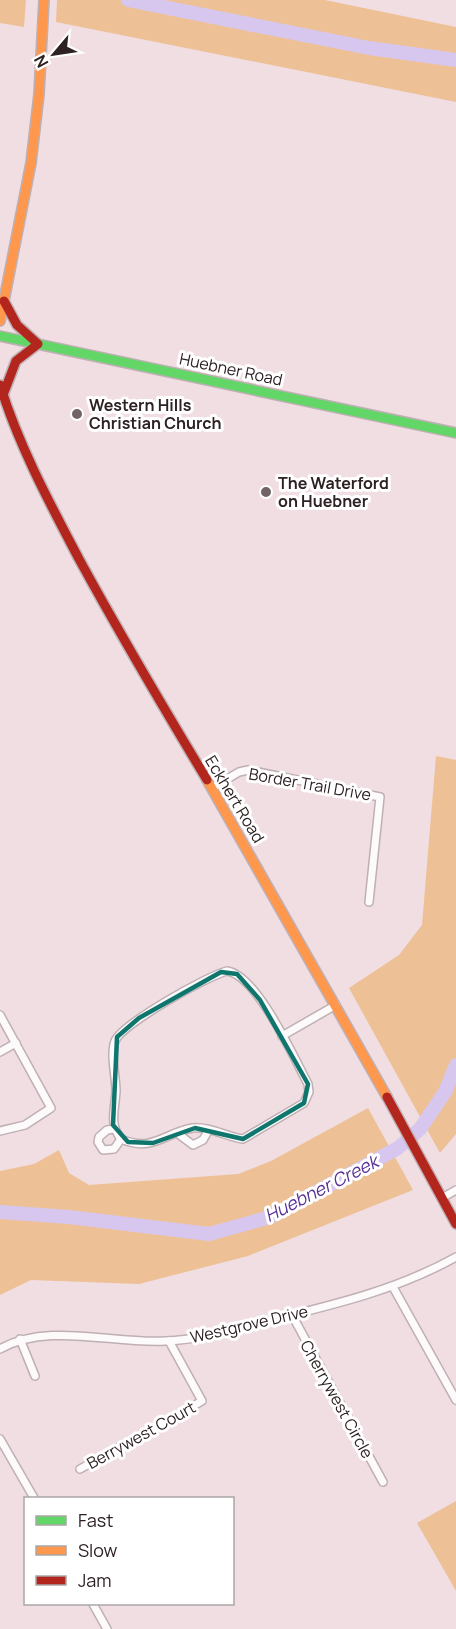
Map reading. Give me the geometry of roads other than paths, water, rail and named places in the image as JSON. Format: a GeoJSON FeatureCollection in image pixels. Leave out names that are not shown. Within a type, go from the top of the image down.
{"type":"FeatureCollection","features":[{"type":"Feature","properties":{"kind":"main road"},"geometry":{"type":"LineString","coordinates":[[0,321],[2,302],[28,188],[35,135],[44,0]]}},
{"type":"Feature","properties":{"kind":"main road"},"geometry":{"type":"LineString","coordinates":[[2,302],[17,325],[38,344],[16,360],[2,393]]}},
{"type":"Feature","properties":{"kind":"main road","name":"Huebner Road"},"geometry":{"type":"LineString","coordinates":[[0,336],[456,433]]}},
{"type":"Feature","properties":{"kind":"main road","name":"Eckhert Road"},"geometry":{"type":"LineString","coordinates":[[0,385],[15,430],[51,508],[159,704],[212,788],[336,1005],[456,1224]]}},
{"type":"Feature","properties":{"kind":"street","name":"Border Trail Drive"},"geometry":{"type":"LineString","coordinates":[[212,788],[238,772],[248,770],[380,797],[369,902]]}},
{"type":"Feature","properties":{"kind":"street"},"geometry":{"type":"LineString","coordinates":[[227,971],[237,974],[254,991],[282,1035],[308,1084],[309,1092],[304,1103],[243,1139],[195,1128],[147,1144],[121,1139],[114,1129],[114,1045],[123,1029],[139,1018],[227,971]]}},
{"type":"Feature","properties":{"kind":"street"},"geometry":{"type":"LineString","coordinates":[[282,1035],[336,1005]]}},
{"type":"Feature","properties":{"kind":"street"},"geometry":{"type":"LineString","coordinates":[[0,1015],[51,1108],[25,1125],[0,1131]]}},
{"type":"Feature","properties":{"kind":"street"},"geometry":{"type":"LineString","coordinates":[[0,1052],[16,1043]]}},
{"type":"Feature","properties":{"kind":"street"},"geometry":{"type":"LineString","coordinates":[[114,1129],[102,1133],[99,1137],[100,1146],[104,1150],[114,1149],[121,1139]]}},
{"type":"Feature","properties":{"kind":"street"},"geometry":{"type":"LineString","coordinates":[[177,1133],[193,1145],[203,1140],[208,1131]]}},
{"type":"Feature","properties":{"kind":"street"},"geometry":{"type":"LineString","coordinates":[[442,1198],[456,1190]]}},
{"type":"Feature","properties":{"kind":"street","name":"Westgrove Drive"},"geometry":{"type":"LineString","coordinates":[[0,1349],[34,1335],[169,1341],[205,1337],[393,1287],[456,1257]]}},
{"type":"Feature","properties":{"kind":"street"},"geometry":{"type":"LineString","coordinates":[[393,1287],[456,1400]]}},
{"type":"Feature","properties":{"kind":"street","name":"Cherrywest Circle"},"geometry":{"type":"LineString","coordinates":[[292,1315],[383,1482]]}},
{"type":"Feature","properties":{"kind":"street"},"geometry":{"type":"LineString","coordinates":[[20,1339],[35,1376]]}},
{"type":"Feature","properties":{"kind":"street","name":"Berrywest Court"},"geometry":{"type":"LineString","coordinates":[[80,1469],[202,1401],[169,1341]]}},
{"type":"Feature","properties":{"kind":"street"},"geometry":{"type":"LineString","coordinates":[[0,1439],[33,1497]]}},
{"type":"Feature","properties":{"kind":"street"},"geometry":{"type":"LineString","coordinates":[[94,1605],[107,1629]]}},
{"type":"Feature","properties":{"kind":"waterway"},"geometry":{"type":"LineString","coordinates":[[128,0],[369,48],[456,60]]}},
{"type":"Feature","properties":{"kind":"waterway","name":"Huebner Creek"},"geometry":{"type":"LineString","coordinates":[[0,1212],[69,1217],[209,1234],[270,1217],[398,1148],[420,1129],[445,1092],[456,1065]]}},
{"type":"Feature","properties":{"kind":"place","name":"Western Hills Christian Church"},"geometry":{"type":"Point","coordinates":[77,414]}},
{"type":"Feature","properties":{"kind":"place","name":"The Waterford on Huebner"},"geometry":{"type":"Point","coordinates":[266,492]}}]}
